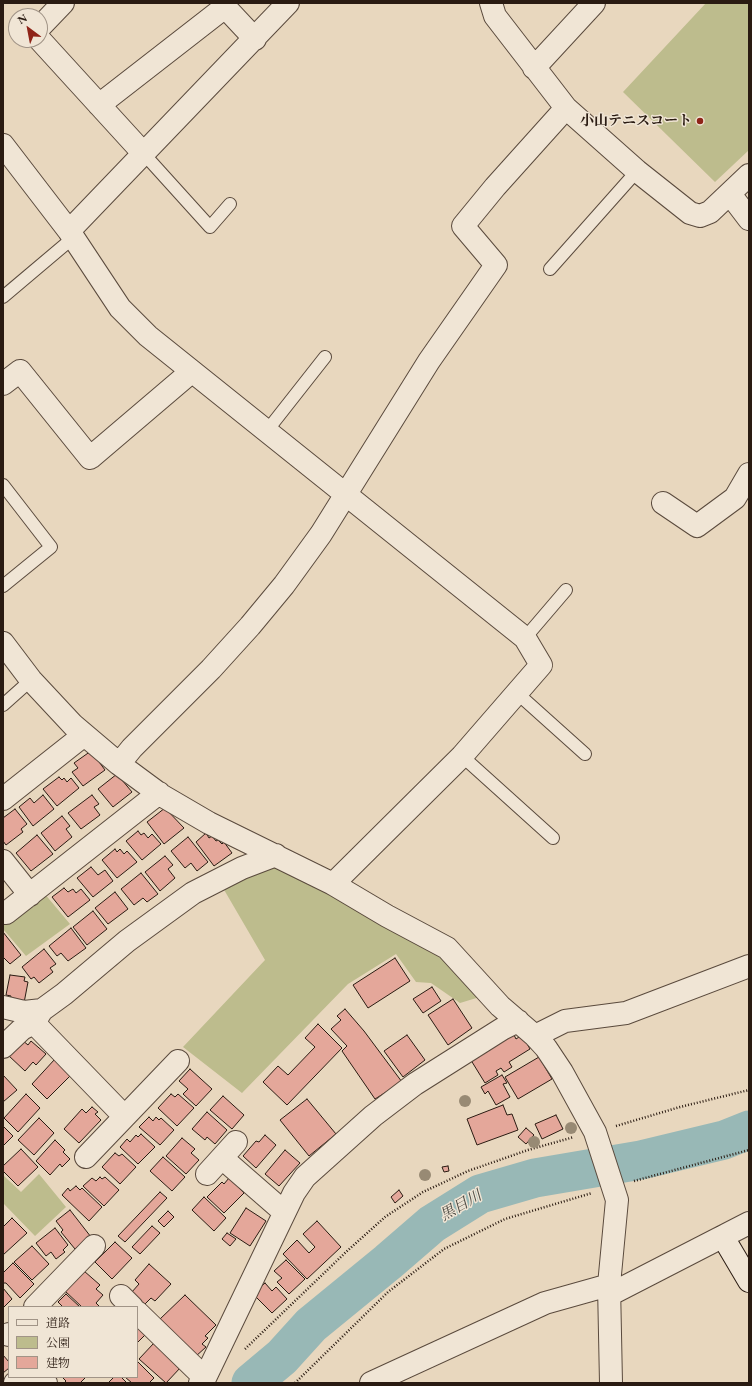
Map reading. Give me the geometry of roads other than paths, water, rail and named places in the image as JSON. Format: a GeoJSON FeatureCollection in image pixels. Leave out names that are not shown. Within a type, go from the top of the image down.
{"type":"FeatureCollection","features":[{"type":"Feature","properties":{"kind":"street"},"geometry":{"type":"LineString","coordinates":[[48,19],[63,3]]}},
{"type":"Feature","properties":{"kind":"street"},"geometry":{"type":"LineString","coordinates":[[72,234],[144,154],[288,3]]}},
{"type":"Feature","properties":{"kind":"street"},"geometry":{"type":"LineString","coordinates":[[491,3],[495,16],[566,108],[637,171],[690,214],[700,216],[710,212],[749,175]]}},
{"type":"Feature","properties":{"kind":"street"},"geometry":{"type":"LineString","coordinates":[[534,68],[594,3]]}},
{"type":"Feature","properties":{"kind":"street"},"geometry":{"type":"LineString","coordinates":[[99,105],[225,7],[255,39]]}},
{"type":"Feature","properties":{"kind":"street"},"geometry":{"type":"LineString","coordinates":[[47,48],[144,154]]}},
{"type":"Feature","properties":{"kind":"street"},"geometry":{"type":"LineString","coordinates":[[119,764],[132,748],[211,669],[255,620],[321,534],[429,361],[496,265],[463,226],[495,187],[566,108]]}},
{"type":"Feature","properties":{"kind":"street"},"geometry":{"type":"LineString","coordinates":[[3,145],[72,234],[120,308],[148,336],[191,372],[525,638],[541,665],[462,756],[333,884]]}},
{"type":"Feature","properties":{"kind":"street"},"geometry":{"type":"LineString","coordinates":[[730,194],[749,219]]}},
{"type":"Feature","properties":{"kind":"street"},"geometry":{"type":"LineString","coordinates":[[3,384],[20,371],[90,458],[191,372]]}},
{"type":"Feature","properties":{"kind":"street"},"geometry":{"type":"LineString","coordinates":[[663,503],[697,526],[735,498],[749,474]]}},
{"type":"Feature","properties":{"kind":"street"},"geometry":{"type":"LineString","coordinates":[[3,643],[32,680],[84,735],[119,764],[159,793],[208,823],[333,884],[387,916],[447,948],[500,1006],[535,1036],[562,1072],[596,1135],[617,1200],[609,1290],[611,1383]]}},
{"type":"Feature","properties":{"kind":"street"},"geometry":{"type":"LineString","coordinates":[[3,799],[84,735]]}},
{"type":"Feature","properties":{"kind":"street"},"geometry":{"type":"LineString","coordinates":[[6,913],[159,793]]}},
{"type":"Feature","properties":{"kind":"street"},"geometry":{"type":"LineString","coordinates":[[3,1047],[22,1029],[127,941],[193,892],[242,868],[276,855]]}},
{"type":"Feature","properties":{"kind":"street"},"geometry":{"type":"LineString","coordinates":[[3,861],[30,895]]}},
{"type":"Feature","properties":{"kind":"street"},"geometry":{"type":"LineString","coordinates":[[535,1036],[564,1021],[626,1013],[749,966]]}},
{"type":"Feature","properties":{"kind":"street"},"geometry":{"type":"LineString","coordinates":[[3,1007],[38,1017],[124,1116]]}},
{"type":"Feature","properties":{"kind":"street"},"geometry":{"type":"LineString","coordinates":[[138,1313],[202,1380],[284,1212],[294,1193],[305,1177],[373,1116],[428,1075],[496,1032],[518,1020]]}},
{"type":"Feature","properties":{"kind":"street"},"geometry":{"type":"LineString","coordinates":[[86,1157],[178,1061]]}},
{"type":"Feature","properties":{"kind":"street"},"geometry":{"type":"LineString","coordinates":[[207,1174],[236,1142]]}},
{"type":"Feature","properties":{"kind":"street"},"geometry":{"type":"LineString","coordinates":[[222,1158],[284,1212]]}},
{"type":"Feature","properties":{"kind":"street"},"geometry":{"type":"LineString","coordinates":[[371,1383],[545,1303],[609,1290],[723,1237],[749,1223]]}},
{"type":"Feature","properties":{"kind":"street"},"geometry":{"type":"LineString","coordinates":[[723,1237],[749,1281]]}},
{"type":"Feature","properties":{"kind":"street"},"geometry":{"type":"LineString","coordinates":[[36,1306],[94,1246]]}},
{"type":"Feature","properties":{"kind":"lane"},"geometry":{"type":"LineString","coordinates":[[144,154],[210,227],[230,204]]}},
{"type":"Feature","properties":{"kind":"lane"},"geometry":{"type":"LineString","coordinates":[[550,269],[637,171]]}},
{"type":"Feature","properties":{"kind":"lane"},"geometry":{"type":"LineString","coordinates":[[3,297],[72,234]]}},
{"type":"Feature","properties":{"kind":"lane"},"geometry":{"type":"LineString","coordinates":[[266,432],[325,357]]}},
{"type":"Feature","properties":{"kind":"lane"},"geometry":{"type":"LineString","coordinates":[[3,485],[51,548],[3,586]]}},
{"type":"Feature","properties":{"kind":"lane"},"geometry":{"type":"LineString","coordinates":[[525,638],[566,590]]}},
{"type":"Feature","properties":{"kind":"lane"},"geometry":{"type":"LineString","coordinates":[[3,705],[32,680]]}},
{"type":"Feature","properties":{"kind":"lane"},"geometry":{"type":"LineString","coordinates":[[517,693],[585,754]]}},
{"type":"Feature","properties":{"kind":"lane"},"geometry":{"type":"LineString","coordinates":[[462,756],[553,838]]}},
{"type":"Feature","properties":{"kind":"waterway","name":"黒目川"},"geometry":{"type":"LineString","coordinates":[[251,1383],[282,1357],[311,1325],[432,1224],[480,1194],[535,1178],[641,1160],[724,1140],[749,1130]]}},
{"type":"Feature","properties":{"kind":"place","name":"小山テニスコート"},"geometry":{"type":"Point","coordinates":[700,121]}}]}
